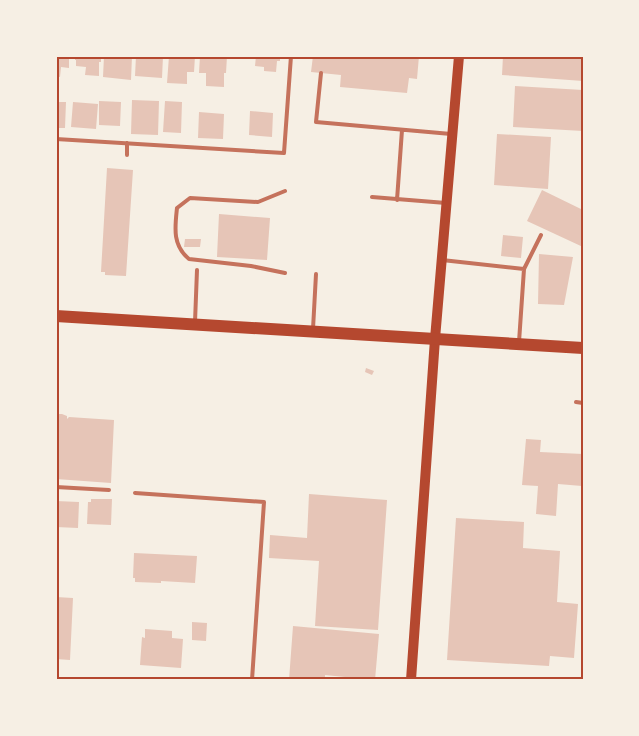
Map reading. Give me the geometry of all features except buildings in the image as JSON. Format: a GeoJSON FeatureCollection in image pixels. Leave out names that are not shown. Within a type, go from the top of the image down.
{"type":"FeatureCollection","features":[{"type":"Feature","properties":{"kind":"main road"},"geometry":{"type":"LineString","coordinates":[[411,680],[435,339],[459,56]]}},
{"type":"Feature","properties":{"kind":"main road"},"geometry":{"type":"LineString","coordinates":[[56,316],[583,348]]}},
{"type":"Feature","properties":{"kind":"lane"},"geometry":{"type":"LineString","coordinates":[[56,139],[284,153],[292,56]]}},
{"type":"Feature","properties":{"kind":"lane"},"geometry":{"type":"LineString","coordinates":[[321,73],[316,122],[452,134]]}},
{"type":"Feature","properties":{"kind":"lane"},"geometry":{"type":"LineString","coordinates":[[397,200],[402,130]]}},
{"type":"Feature","properties":{"kind":"lane"},"geometry":{"type":"LineString","coordinates":[[127,143],[127,156]]}},
{"type":"Feature","properties":{"kind":"lane"},"geometry":{"type":"LineString","coordinates":[[285,191],[258,202],[190,198],[177,208],[175,230],[182,253],[189,258],[251,266],[285,273]]}},
{"type":"Feature","properties":{"kind":"lane"},"geometry":{"type":"LineString","coordinates":[[372,197],[446,203]]}},
{"type":"Feature","properties":{"kind":"lane"},"geometry":{"type":"LineString","coordinates":[[519,344],[524,269],[541,235]]}},
{"type":"Feature","properties":{"kind":"lane"},"geometry":{"type":"LineString","coordinates":[[442,260],[524,269]]}},
{"type":"Feature","properties":{"kind":"lane"},"geometry":{"type":"LineString","coordinates":[[195,325],[197,270]]}},
{"type":"Feature","properties":{"kind":"lane"},"geometry":{"type":"LineString","coordinates":[[313,332],[316,274]]}},
{"type":"Feature","properties":{"kind":"lane"},"geometry":{"type":"LineString","coordinates":[[576,402],[583,403]]}},
{"type":"Feature","properties":{"kind":"lane"},"geometry":{"type":"LineString","coordinates":[[56,487],[109,490]]}},
{"type":"Feature","properties":{"kind":"lane"},"geometry":{"type":"LineString","coordinates":[[135,493],[264,502],[252,680]]}}]}
